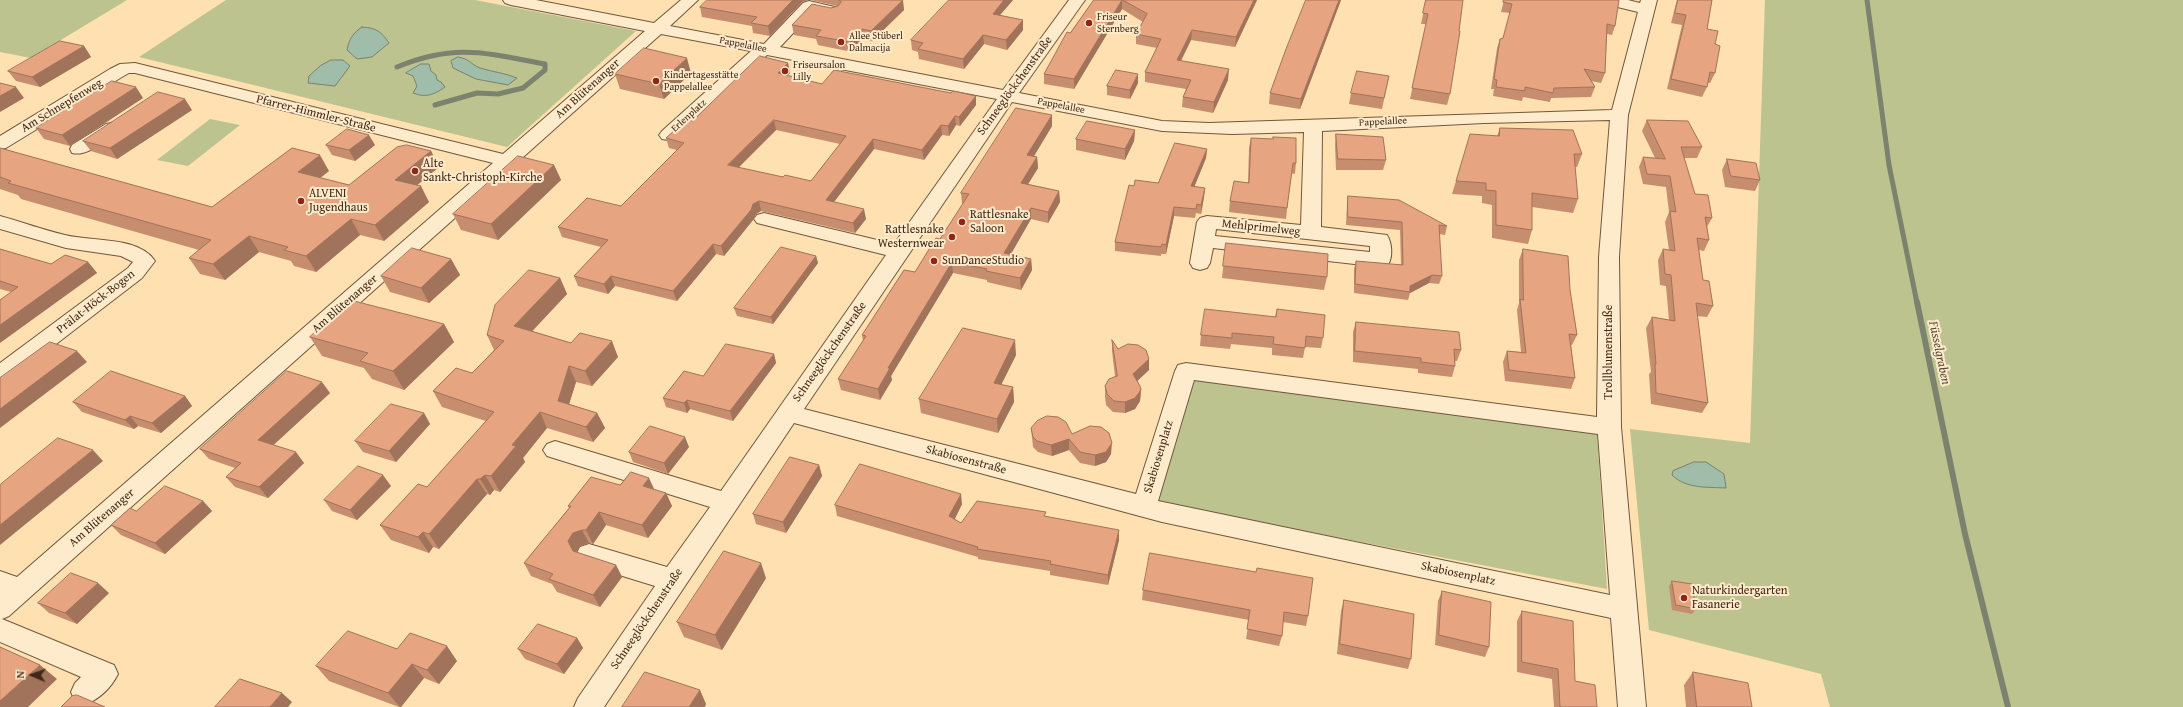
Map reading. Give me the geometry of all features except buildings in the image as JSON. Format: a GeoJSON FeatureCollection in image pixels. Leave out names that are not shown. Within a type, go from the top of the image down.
{"type":"FeatureCollection","features":[{"type":"Feature","properties":{"kind":"street","name":"Pappelallee"},"geometry":{"type":"LineString","coordinates":[[511,0],[1162,126],[1249,129],[1538,115],[1619,115]]}},
{"type":"Feature","properties":{"kind":"street","name":"Am Blütenanger"},"geometry":{"type":"LineString","coordinates":[[5,597],[690,0]]}},
{"type":"Feature","properties":{"kind":"street","name":"Schneeglöckchenstraße"},"geometry":{"type":"LineString","coordinates":[[588,707],[726,502],[1007,96],[1076,0]]}},
{"type":"Feature","properties":{"kind":"street"},"geometry":{"type":"LineString","coordinates":[[1607,0],[1648,4]]}},
{"type":"Feature","properties":{"kind":"street","name":"Trollblumenstraße"},"geometry":{"type":"LineString","coordinates":[[1632,707],[1609,427],[1609,257],[1619,115],[1648,4]]}},
{"type":"Feature","properties":{"kind":"street","name":"Erlenplatz"},"geometry":{"type":"LineString","coordinates":[[668,135],[765,50],[809,6],[833,11]]}},
{"type":"Feature","properties":{"kind":"street","name":"Pfarrer-Himmler-Straße"},"geometry":{"type":"LineString","coordinates":[[126,68],[134,68],[507,161]]}},
{"type":"Feature","properties":{"kind":"street","name":"Am Schnepfenweg"},"geometry":{"type":"LineString","coordinates":[[0,144],[126,68]]}},
{"type":"Feature","properties":{"kind":"street"},"geometry":{"type":"LineString","coordinates":[[165,94],[185,81]]}},
{"type":"Feature","properties":{"kind":"street"},"geometry":{"type":"LineString","coordinates":[[79,149],[126,119]]}},
{"type":"Feature","properties":{"kind":"street","name":"Mehlprimelweg"},"geometry":{"type":"LineString","coordinates":[[1312,126],[1312,233]]}},
{"type":"Feature","properties":{"kind":"street"},"geometry":{"type":"LineString","coordinates":[[764,219],[899,252]]}},
{"type":"Feature","properties":{"kind":"street","name":"Prälat-Höck-Bogen"},"geometry":{"type":"LineString","coordinates":[[0,222],[75,244],[103,246],[138,254],[145,261],[135,273],[0,375]]}},
{"type":"Feature","properties":{"kind":"street","name":"Mehlprimelweg"},"geometry":{"type":"LineString","coordinates":[[1200,263],[1207,222],[1380,240],[1381,260],[1204,241]]}},
{"type":"Feature","properties":{"kind":"street","name":"Skabiosenplatz"},"geometry":{"type":"LineString","coordinates":[[1609,427],[1186,371],[1144,506],[1170,513],[1623,609]]}},
{"type":"Feature","properties":{"kind":"street","name":"Skabiosenstraße"},"geometry":{"type":"LineString","coordinates":[[788,413],[1144,506]]}},
{"type":"Feature","properties":{"kind":"street"},"geometry":{"type":"LineString","coordinates":[[555,450],[726,502]]}},
{"type":"Feature","properties":{"kind":"street"},"geometry":{"type":"LineString","coordinates":[[589,555],[673,580]]}},
{"type":"Feature","properties":{"kind":"street"},"geometry":{"type":"LineString","coordinates":[[0,630],[104,674],[85,692]]}},
{"type":"Feature","properties":{"kind":"green space"},"geometry":{"type":"Polygon","coordinates":[[[0,0],[127,0],[31,58],[0,52],[0,0]]]}},
{"type":"Feature","properties":{"kind":"green space"},"geometry":{"type":"Polygon","coordinates":[[[226,0],[475,0],[636,31],[507,147],[139,57],[226,0]]]}},
{"type":"Feature","properties":{"kind":"green space"},"geometry":{"type":"Polygon","coordinates":[[[1765,0],[2183,0],[2183,707],[1830,707],[1821,674],[1649,630],[1630,429],[1750,443],[1765,0]]]}},
{"type":"Feature","properties":{"kind":"green space"},"geometry":{"type":"Polygon","coordinates":[[[210,119],[240,125],[188,166],[157,160],[210,119]]]}},
{"type":"Feature","properties":{"kind":"green space"},"geometry":{"type":"Polygon","coordinates":[[[1195,377],[1597,431],[1607,589],[1157,503],[1195,377]]]}},
{"type":"Feature","properties":{"kind":"shaded area"},"geometry":{"type":"Polygon","coordinates":[[[362,27],[371,28],[378,31],[389,43],[372,57],[357,59],[347,50],[352,37],[362,27]]]}},
{"type":"Feature","properties":{"kind":"shaded area"},"geometry":{"type":"Polygon","coordinates":[[[458,57],[465,59],[480,68],[517,78],[508,85],[476,79],[453,68],[451,61],[458,57]]]}},
{"type":"Feature","properties":{"kind":"shaded area"},"geometry":{"type":"Polygon","coordinates":[[[331,60],[343,60],[350,66],[335,86],[308,83],[309,76],[320,66],[331,60]]]}},
{"type":"Feature","properties":{"kind":"shaded area"},"geometry":{"type":"Polygon","coordinates":[[[421,64],[429,64],[431,71],[436,75],[437,80],[445,87],[429,95],[417,95],[413,93],[417,86],[413,76],[406,73],[421,64]]]}},
{"type":"Feature","properties":{"kind":"shaded area"},"geometry":{"type":"Polygon","coordinates":[[[1694,462],[1706,462],[1724,474],[1726,488],[1690,485],[1678,480],[1672,475],[1673,471],[1694,462]]]}},
{"type":"Feature","properties":{"kind":"waterway","name":"Füsselgraben"},"geometry":{"type":"LineString","coordinates":[[1867,0],[1889,165],[1917,303]]}},
{"type":"Feature","properties":{"kind":"waterway"},"geometry":{"type":"LineString","coordinates":[[397,67],[436,55],[471,52],[505,56],[545,64],[545,70],[523,88],[498,94],[477,93],[435,105]]}},
{"type":"Feature","properties":{"kind":"waterway","name":"Füsselgraben"},"geometry":{"type":"LineString","coordinates":[[1917,302],[1965,534],[2008,707]]}},
{"type":"Feature","properties":{"kind":"place","name":"Friseur Sternberg"},"geometry":{"type":"Point","coordinates":[1089,23]}},
{"type":"Feature","properties":{"kind":"place","name":"Allee Stüberl Dalmacija"},"geometry":{"type":"Point","coordinates":[841,42]}},
{"type":"Feature","properties":{"kind":"place","name":"Friseursalon Lilly"},"geometry":{"type":"Point","coordinates":[785,71]}},
{"type":"Feature","properties":{"kind":"place","name":"Kindertagesstätte Pappelallee"},"geometry":{"type":"Point","coordinates":[656,81]}},
{"type":"Feature","properties":{"kind":"place","name":"Alte Sankt-Christoph-Kirche"},"geometry":{"type":"Point","coordinates":[415,171]}},
{"type":"Feature","properties":{"kind":"place","name":"ALVENI Jugendhaus"},"geometry":{"type":"Point","coordinates":[301,201]}},
{"type":"Feature","properties":{"kind":"place","name":"Rattlesnake Saloon"},"geometry":{"type":"Point","coordinates":[962,222]}},
{"type":"Feature","properties":{"kind":"place","name":"Rattlesnake Westernwear"},"geometry":{"type":"Point","coordinates":[952,237]}},
{"type":"Feature","properties":{"kind":"place","name":"SunDanceStudio"},"geometry":{"type":"Point","coordinates":[934,261]}},
{"type":"Feature","properties":{"kind":"place","name":"Naturkindergarten Fasanerie"},"geometry":{"type":"Point","coordinates":[1684,598]}}]}
